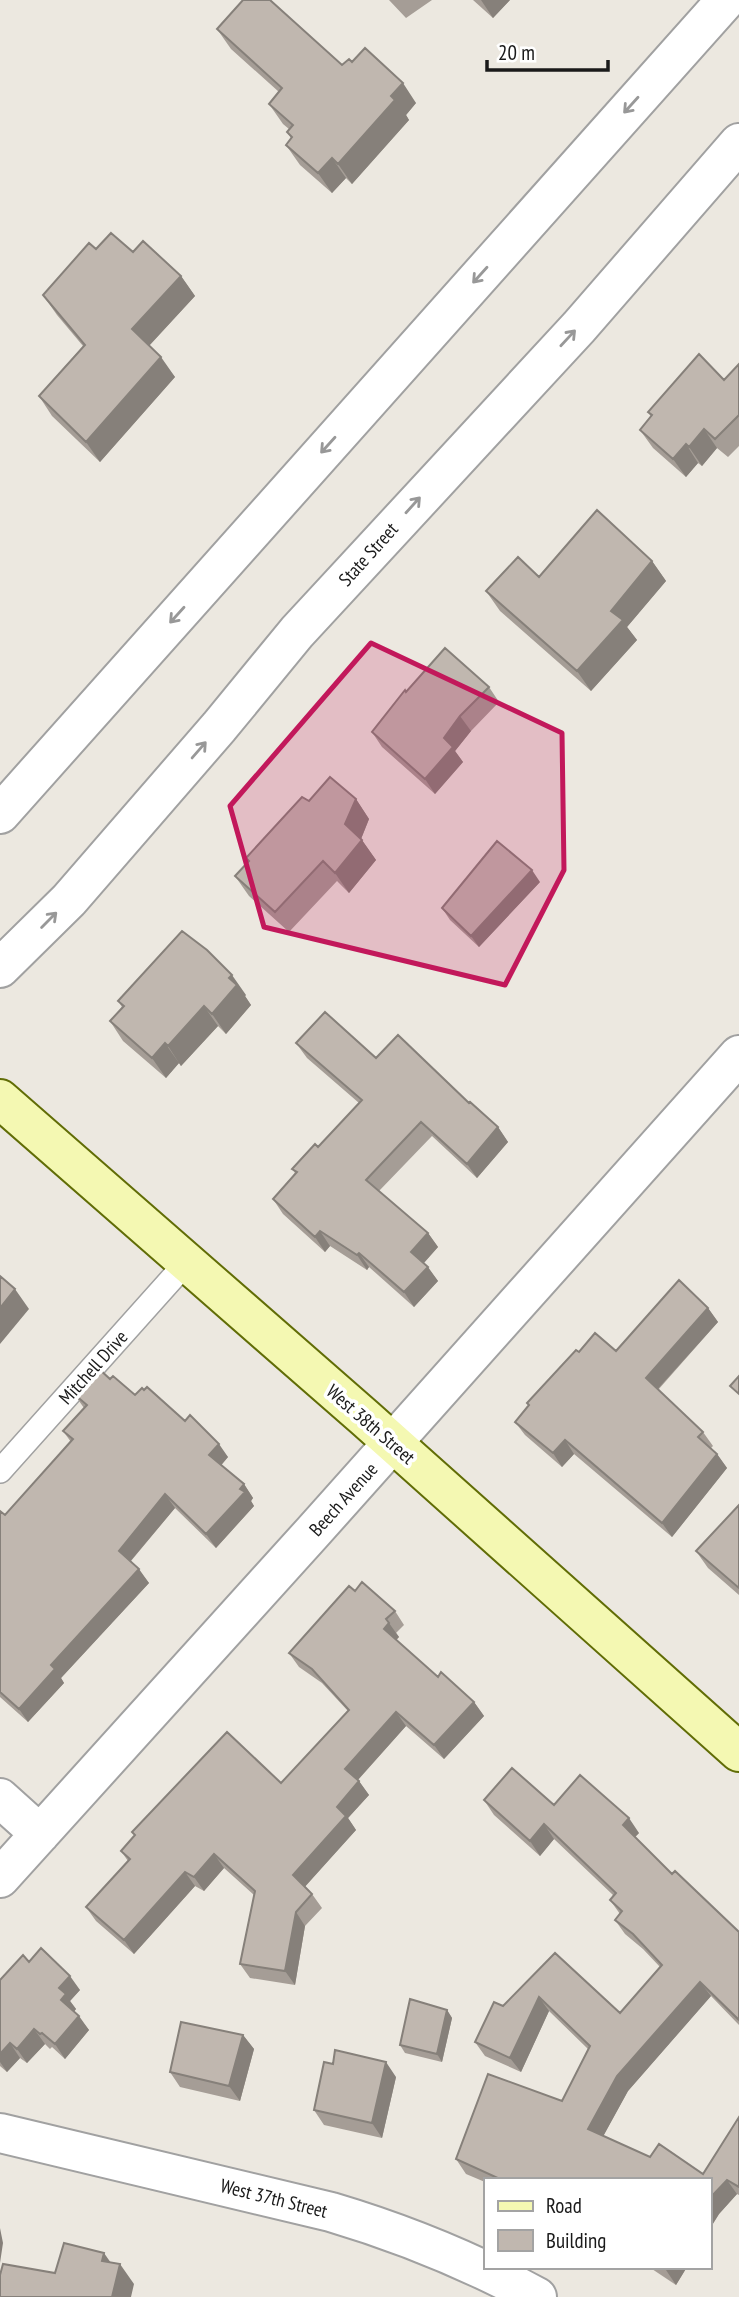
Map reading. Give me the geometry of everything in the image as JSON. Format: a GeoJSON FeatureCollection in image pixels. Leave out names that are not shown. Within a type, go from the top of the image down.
{"type":"FeatureCollection","features":[{"type":"Feature","properties":{"kind":"main road","name":"West 38th Street"},"geometry":{"type":"LineString","coordinates":[[0,1098],[739,1752]]}},
{"type":"Feature","properties":{"kind":"street"},"geometry":{"type":"LineString","coordinates":[[0,814],[729,9]]}},
{"type":"Feature","properties":{"kind":"street","name":"State Street"},"geometry":{"type":"LineString","coordinates":[[0,968],[69,900],[213,735],[297,632],[579,327],[739,143]]}},
{"type":"Feature","properties":{"kind":"street","name":"Beech Avenue"},"geometry":{"type":"LineString","coordinates":[[0,1878],[739,1055]]}},
{"type":"Feature","properties":{"kind":"street"},"geometry":{"type":"LineString","coordinates":[[0,1798],[40,1835]]}},
{"type":"Feature","properties":{"kind":"street","name":"West 37th Street"},"geometry":{"type":"LineString","coordinates":[[0,2133],[384,2227],[484,2268]]}},
{"type":"Feature","properties":{"kind":"street","name":"West 37th Street"},"geometry":{"type":"LineString","coordinates":[[486,2269],[537,2297]]}},
{"type":"Feature","properties":{"kind":"lane","name":"Mitchell Drive"},"geometry":{"type":"LineString","coordinates":[[0,1471],[186,1263]]}},
{"type":"Feature","properties":{"kind":"highlighted area"},"geometry":{"type":"Polygon","coordinates":[[[371,643],[562,733],[564,870],[505,985],[264,927],[230,806],[371,643]]]}},
{"type":"Feature","properties":{"kind":"building"},"geometry":{"type":"Polygon","coordinates":[[[243,0],[270,0],[342,65],[349,59],[352,62],[365,48],[403,83],[391,96],[395,100],[338,164],[332,158],[318,173],[286,145],[292,137],[287,132],[293,125],[269,104],[282,88],[217,29],[243,0]]]}},
{"type":"Feature","properties":{"kind":"building"},"geometry":{"type":"Polygon","coordinates":[[[111,233],[133,252],[143,241],[181,276],[132,329],[161,357],[86,442],[39,396],[85,345],[43,295],[89,243],[96,249],[111,233]]]}},
{"type":"Feature","properties":{"kind":"building"},"geometry":{"type":"Polygon","coordinates":[[[699,354],[724,380],[739,364],[739,415],[715,439],[704,429],[689,447],[686,444],[673,459],[640,430],[652,415],[648,412],[699,354]]]}},
{"type":"Feature","properties":{"kind":"building"},"geometry":{"type":"Polygon","coordinates":[[[597,510],[652,561],[611,611],[623,620],[577,671],[486,591],[518,557],[539,577],[597,510]]]}},
{"type":"Feature","properties":{"kind":"building"},"geometry":{"type":"Polygon","coordinates":[[[445,648],[489,687],[460,716],[444,738],[453,747],[425,779],[372,732],[405,690],[406,692],[445,648]]]}},
{"type":"Feature","properties":{"kind":"building"},"geometry":{"type":"Polygon","coordinates":[[[330,777],[356,799],[345,824],[362,840],[335,873],[323,861],[275,912],[235,876],[249,861],[246,858],[302,797],[309,801],[330,777]]]}},
{"type":"Feature","properties":{"kind":"building"},"geometry":{"type":"Polygon","coordinates":[[[497,841],[532,870],[471,936],[442,908],[497,841]]]}},
{"type":"Feature","properties":{"kind":"building"},"geometry":{"type":"Polygon","coordinates":[[[182,931],[207,950],[232,975],[229,978],[237,985],[212,1014],[204,1006],[168,1046],[165,1043],[152,1058],[110,1021],[124,1006],[118,1001],[182,931]]]}},
{"type":"Feature","properties":{"kind":"building"},"geometry":{"type":"Polygon","coordinates":[[[325,1012],[376,1058],[398,1035],[498,1127],[467,1164],[421,1122],[366,1180],[428,1233],[411,1252],[428,1267],[404,1292],[359,1253],[357,1255],[320,1231],[315,1237],[273,1199],[297,1172],[292,1169],[315,1144],[318,1147],[362,1100],[296,1043],[325,1012]]]}},
{"type":"Feature","properties":{"kind":"building"},"geometry":{"type":"Polygon","coordinates":[[[0,1276],[15,1289],[0,1308],[0,1276]]]}},
{"type":"Feature","properties":{"kind":"building"},"geometry":{"type":"Polygon","coordinates":[[[679,1280],[708,1308],[646,1378],[703,1432],[698,1437],[717,1454],[662,1523],[565,1440],[553,1453],[515,1422],[529,1405],[527,1403],[595,1333],[616,1351],[679,1280]]]}},
{"type":"Feature","properties":{"kind":"building"},"geometry":{"type":"Polygon","coordinates":[[[98,1368],[110,1379],[113,1376],[135,1395],[147,1387],[185,1421],[190,1415],[219,1444],[209,1455],[244,1484],[240,1489],[245,1492],[206,1534],[165,1494],[119,1551],[139,1569],[51,1665],[55,1669],[19,1709],[0,1692],[0,1511],[5,1515],[73,1439],[63,1431],[87,1405],[74,1394],[98,1368]]]}},
{"type":"Feature","properties":{"kind":"building"},"geometry":{"type":"Polygon","coordinates":[[[739,1376],[739,1394],[730,1386],[739,1376]]]}},
{"type":"Feature","properties":{"kind":"building"},"geometry":{"type":"Polygon","coordinates":[[[739,1505],[739,1588],[696,1551],[739,1505]]]}},
{"type":"Feature","properties":{"kind":"building"},"geometry":{"type":"Polygon","coordinates":[[[362,1582],[395,1611],[386,1619],[389,1623],[384,1629],[438,1677],[441,1672],[474,1702],[434,1745],[396,1712],[345,1769],[359,1781],[337,1807],[346,1816],[293,1875],[312,1894],[296,1912],[285,1971],[240,1964],[255,1891],[214,1854],[194,1877],[185,1872],[124,1940],[86,1907],[130,1859],[121,1851],[135,1835],[132,1832],[227,1732],[281,1783],[349,1710],[312,1669],[289,1653],[349,1586],[355,1591],[362,1582]]]}},
{"type":"Feature","properties":{"kind":"building"},"geometry":{"type":"Polygon","coordinates":[[[512,1768],[554,1805],[580,1775],[629,1818],[623,1825],[672,1874],[675,1871],[739,1932],[739,2020],[700,1982],[617,2076],[588,2129],[650,2157],[659,2144],[703,2174],[739,2117],[739,2187],[727,2180],[711,2197],[711,2178],[498,2178],[456,2159],[488,2074],[562,2101],[590,2046],[539,1997],[510,2058],[475,2042],[494,2002],[503,2006],[555,1953],[620,2013],[662,1965],[633,1934],[615,1920],[622,1911],[610,1900],[616,1893],[544,1824],[530,1841],[484,1800],[512,1768]]]}},
{"type":"Feature","properties":{"kind":"building"},"geometry":{"type":"Polygon","coordinates":[[[41,1948],[70,1976],[59,1988],[66,1994],[61,2000],[79,2016],[55,2044],[34,2029],[17,2049],[10,2043],[0,2054],[0,1980],[23,1955],[29,1962],[41,1948]]]}},
{"type":"Feature","properties":{"kind":"building"},"geometry":{"type":"Polygon","coordinates":[[[410,1999],[447,2010],[437,2054],[400,2045],[410,1999]]]}},
{"type":"Feature","properties":{"kind":"building"},"geometry":{"type":"Polygon","coordinates":[[[181,2022],[243,2035],[229,2086],[170,2072],[181,2022]]]}},
{"type":"Feature","properties":{"kind":"building"},"geometry":{"type":"Polygon","coordinates":[[[335,2050],[386,2062],[372,2123],[314,2110],[324,2062],[333,2064],[335,2050]]]}},
{"type":"Feature","properties":{"kind":"building"},"geometry":{"type":"Polygon","coordinates":[[[64,2243],[104,2253],[102,2261],[120,2264],[112,2297],[0,2297],[3,2264],[55,2273],[64,2243]]]}}]}
